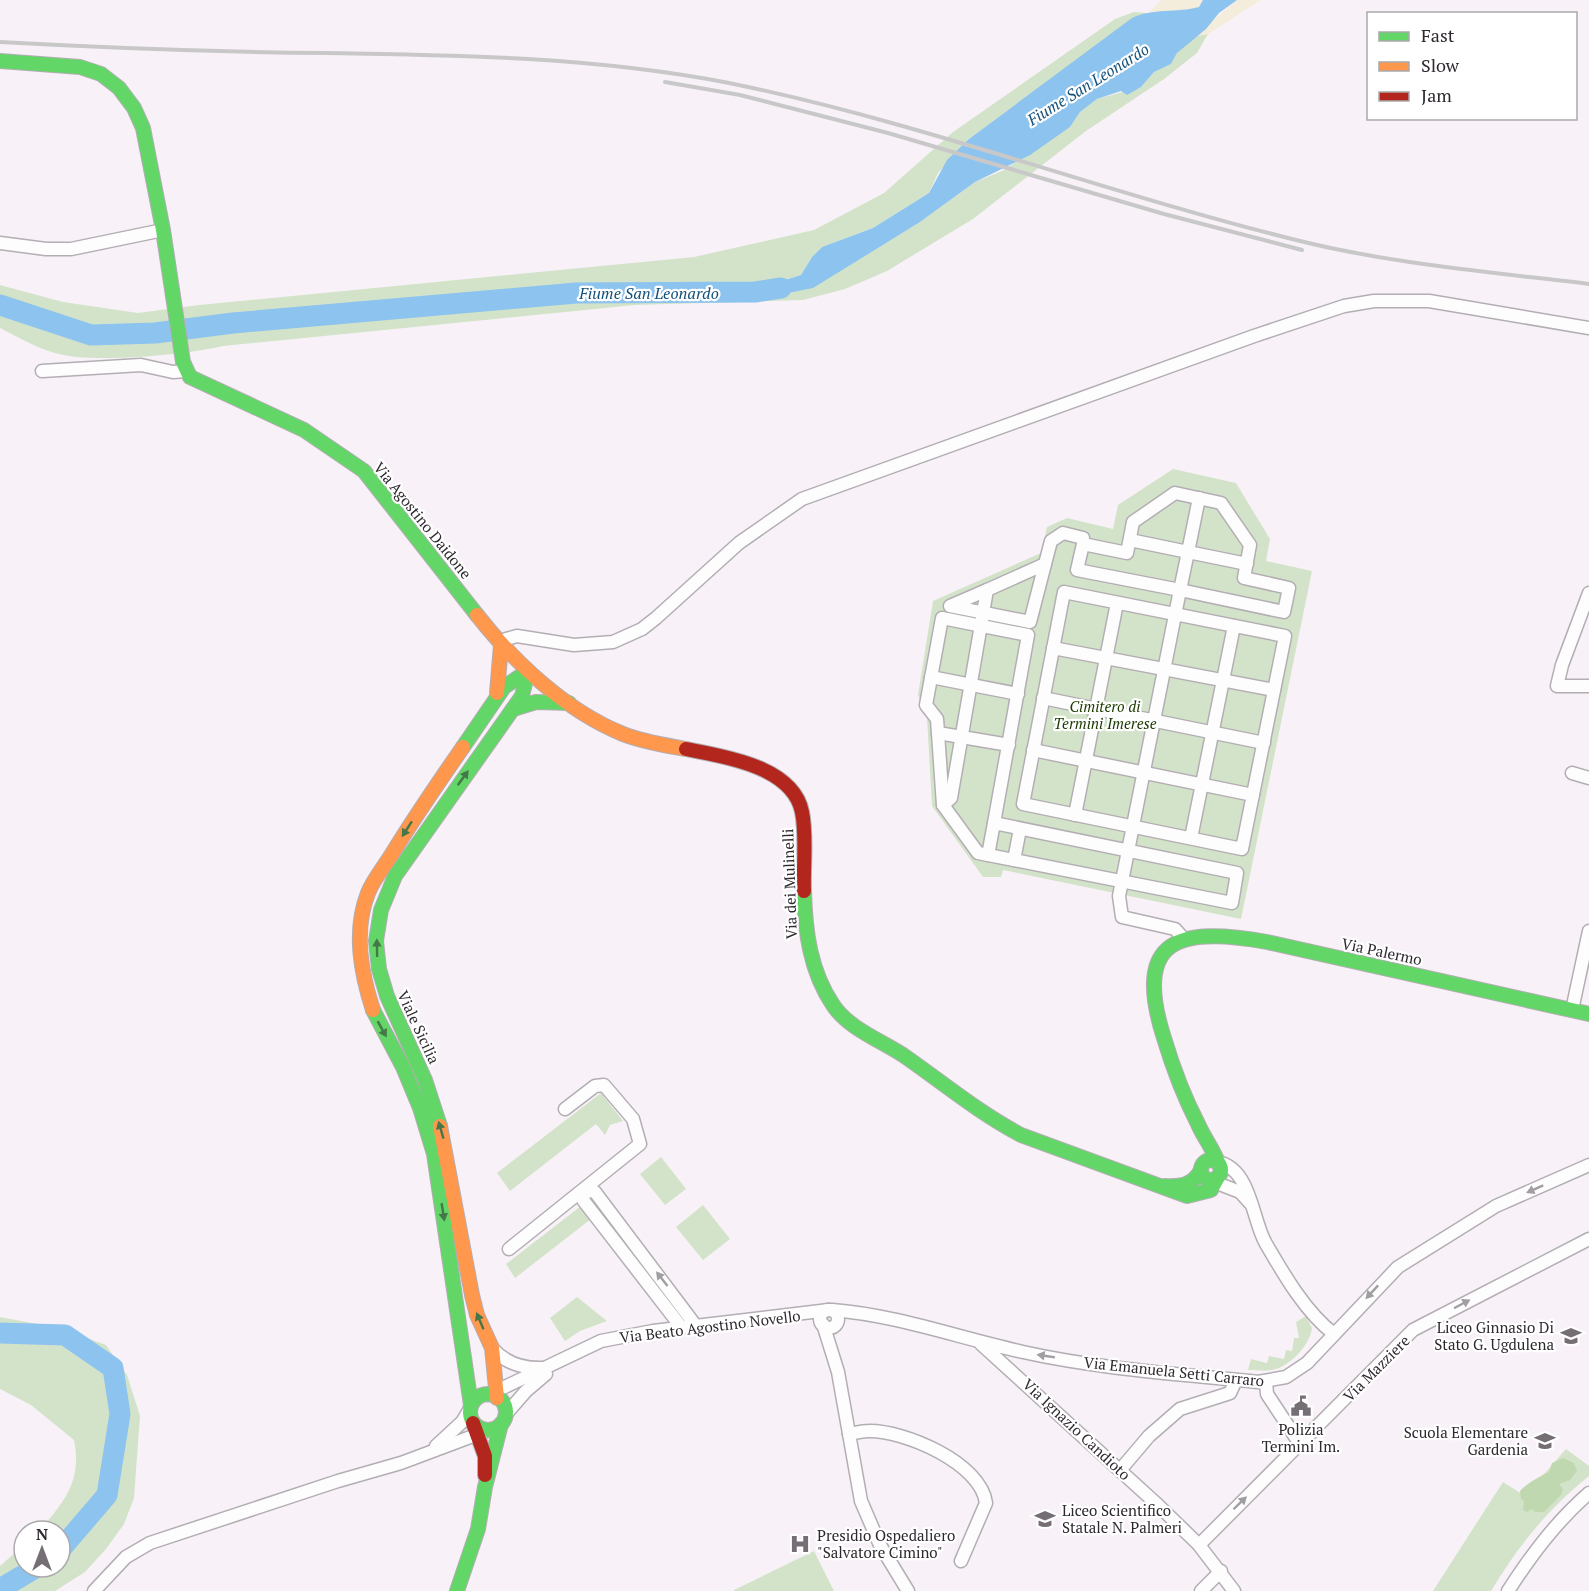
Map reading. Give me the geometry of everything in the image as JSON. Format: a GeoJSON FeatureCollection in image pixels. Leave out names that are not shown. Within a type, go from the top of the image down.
{"type":"FeatureCollection","features":[{"type":"Feature","properties":{"kind":"main road"},"geometry":{"type":"LineString","coordinates":[[0,61],[80,67],[101,74],[119,88],[134,108],[143,129],[163,230],[184,367]]}},
{"type":"Feature","properties":{"kind":"main road","name":"Via Agostino Daidone"},"geometry":{"type":"LineString","coordinates":[[184,367],[198,383],[281,416],[336,447],[364,471],[501,645],[528,671]]}},
{"type":"Feature","properties":{"kind":"main road"},"geometry":{"type":"LineString","coordinates":[[497,693],[501,645]]}},
{"type":"Feature","properties":{"kind":"main road"},"geometry":{"type":"LineString","coordinates":[[497,693],[515,676],[528,671]]}},
{"type":"Feature","properties":{"kind":"main road","name":"Via dei Mulinelli"},"geometry":{"type":"LineString","coordinates":[[528,671],[569,703],[621,733],[651,743],[735,758],[765,770],[795,796],[802,811],[805,933],[820,985],[834,1007],[848,1022],[901,1054],[1009,1129],[1187,1197],[1207,1193],[1212,1170]]}},
{"type":"Feature","properties":{"kind":"main road","name":"Viale Sicilia"},"geometry":{"type":"LineString","coordinates":[[494,1395],[492,1348],[477,1315],[472,1294],[447,1151],[432,1098],[416,1059],[391,1011],[380,979],[376,951],[377,926],[383,898],[395,876],[522,696],[528,671]]}},
{"type":"Feature","properties":{"kind":"main road","name":"Viale Sicilia"},"geometry":{"type":"LineString","coordinates":[[489,1425],[471,1406],[434,1154],[420,1107],[403,1067],[376,1018],[364,982],[360,943],[361,924],[368,893],[382,866],[488,711],[497,693]]}},
{"type":"Feature","properties":{"kind":"main road"},"geometry":{"type":"LineString","coordinates":[[513,709],[536,702],[569,703]]}},
{"type":"Feature","properties":{"kind":"main road","name":"Via Palermo"},"geometry":{"type":"LineString","coordinates":[[1212,1170],[1198,1125],[1159,1025],[1154,1001],[1152,983],[1155,967],[1169,947],[1184,939],[1219,937],[1257,940],[1589,1014]]}},
{"type":"Feature","properties":{"kind":"main road"},"geometry":{"type":"LineString","coordinates":[[1153,1185],[1185,1186],[1212,1170]]}},
{"type":"Feature","properties":{"kind":"main road"},"geometry":{"type":"LineString","coordinates":[[471,1406],[478,1397],[494,1395],[504,1406],[489,1425],[485,1456],[485,1488]]}},
{"type":"Feature","properties":{"kind":"main road"},"geometry":{"type":"LineString","coordinates":[[458,1591],[478,1529],[485,1488],[489,1425]]}},
{"type":"Feature","properties":{"kind":"street"},"geometry":{"type":"LineString","coordinates":[[0,243],[72,249],[163,230]]}},
{"type":"Feature","properties":{"kind":"street"},"geometry":{"type":"LineString","coordinates":[[501,645],[506,639],[517,636],[574,645],[613,642],[627,637],[665,611],[764,523],[802,499],[1254,336],[1344,306],[1374,301],[1429,301],[1589,328]]}},
{"type":"Feature","properties":{"kind":"street"},"geometry":{"type":"LineString","coordinates":[[42,371],[141,364],[173,372],[184,367]]}},
{"type":"Feature","properties":{"kind":"street"},"geometry":{"type":"LineString","coordinates":[[1045,564],[950,606],[1030,622],[1051,541],[1063,533],[1083,538],[1077,570],[1284,612],[1289,588],[1244,578],[1250,545],[1221,503],[1175,493],[1133,522],[1127,554],[1083,544]]}},
{"type":"Feature","properties":{"kind":"street"},"geometry":{"type":"LineString","coordinates":[[1184,939],[1175,929],[1122,917],[1119,896],[1199,498]]}},
{"type":"Feature","properties":{"kind":"street"},"geometry":{"type":"LineString","coordinates":[[1130,540],[1247,564]]}},
{"type":"Feature","properties":{"kind":"street"},"geometry":{"type":"LineString","coordinates":[[943,805],[951,798],[987,590]]}},
{"type":"Feature","properties":{"kind":"street"},"geometry":{"type":"LineString","coordinates":[[1064,592],[1117,603],[1285,636],[1242,849],[1023,804],[1064,592]]}},
{"type":"Feature","properties":{"kind":"street"},"geometry":{"type":"LineString","coordinates":[[1589,593],[1562,665],[1557,686],[1589,686]]}},
{"type":"Feature","properties":{"kind":"street"},"geometry":{"type":"LineString","coordinates":[[1075,815],[1117,603]]}},
{"type":"Feature","properties":{"kind":"street"},"geometry":{"type":"LineString","coordinates":[[988,855],[1028,635],[942,618],[926,705],[937,719],[943,805],[978,853],[988,855],[1122,881],[1232,903],[1237,873],[994,824]]}},
{"type":"Feature","properties":{"kind":"street"},"geometry":{"type":"LineString","coordinates":[[1191,838],[1233,626]]}},
{"type":"Feature","properties":{"kind":"street"},"geometry":{"type":"LineString","coordinates":[[1053,648],[1274,690]]}},
{"type":"Feature","properties":{"kind":"street"},"geometry":{"type":"LineString","coordinates":[[931,677],[1018,694]]}},
{"type":"Feature","properties":{"kind":"street"},"geometry":{"type":"LineString","coordinates":[[1043,698],[1264,743]]}},
{"type":"Feature","properties":{"kind":"street"},"geometry":{"type":"LineString","coordinates":[[938,733],[1009,745]]}},
{"type":"Feature","properties":{"kind":"street"},"geometry":{"type":"LineString","coordinates":[[1033,750],[1253,795]]}},
{"type":"Feature","properties":{"kind":"street"},"geometry":{"type":"LineString","coordinates":[[1572,773],[1589,778]]}},
{"type":"Feature","properties":{"kind":"street"},"geometry":{"type":"LineString","coordinates":[[1014,860],[1020,829]]}},
{"type":"Feature","properties":{"kind":"street"},"geometry":{"type":"LineString","coordinates":[[1572,1010],[1586,964],[1589,931]]}},
{"type":"Feature","properties":{"kind":"street"},"geometry":{"type":"LineString","coordinates":[[509,1249],[639,1146],[640,1139],[633,1119],[604,1085],[595,1086],[565,1109]]}},
{"type":"Feature","properties":{"kind":"street","name":"Via Emanuela Setti Carraro"},"geometry":{"type":"LineString","coordinates":[[978,1341],[1025,1352],[1116,1366],[1236,1380],[1266,1381],[1286,1377],[1306,1363],[1398,1267],[1496,1206],[1589,1165]]}},
{"type":"Feature","properties":{"kind":"street"},"geometry":{"type":"LineString","coordinates":[[1212,1170],[1240,1192],[1253,1207]]}},
{"type":"Feature","properties":{"kind":"street"},"geometry":{"type":"LineString","coordinates":[[1212,1170],[1237,1175],[1247,1188],[1264,1239],[1318,1323],[1334,1334]]}},
{"type":"Feature","properties":{"kind":"street"},"geometry":{"type":"LineString","coordinates":[[585,1190],[595,1192],[696,1326]]}},
{"type":"Feature","properties":{"kind":"street"},"geometry":{"type":"LineString","coordinates":[[585,1190],[583,1200],[682,1328]]}},
{"type":"Feature","properties":{"kind":"street","name":"Via Mazziere"},"geometry":{"type":"LineString","coordinates":[[1199,1545],[1413,1330],[1589,1239]]}},
{"type":"Feature","properties":{"kind":"street"},"geometry":{"type":"LineString","coordinates":[[830,1310],[821,1315],[829,1324],[861,1501],[880,1545],[908,1591]]}},
{"type":"Feature","properties":{"kind":"street","name":"Via Beato Agostino Novello"},"geometry":{"type":"LineString","coordinates":[[560,1362],[601,1341],[696,1326],[830,1310],[865,1313],[978,1341]]}},
{"type":"Feature","properties":{"kind":"street"},"geometry":{"type":"LineString","coordinates":[[776,1317],[802,1318],[829,1324],[878,1317]]}},
{"type":"Feature","properties":{"kind":"street","name":"Via Ignazio Candioto"},"geometry":{"type":"LineString","coordinates":[[978,1341],[1121,1469],[1199,1545],[1234,1591]]}},
{"type":"Feature","properties":{"kind":"street"},"geometry":{"type":"LineString","coordinates":[[492,1348],[503,1359],[516,1365],[532,1369],[549,1368]]}},
{"type":"Feature","properties":{"kind":"street"},"geometry":{"type":"LineString","coordinates":[[1015,1372],[1012,1367],[1013,1358],[1025,1352]]}},
{"type":"Feature","properties":{"kind":"street"},"geometry":{"type":"LineString","coordinates":[[494,1395],[560,1362]]}},
{"type":"Feature","properties":{"kind":"street"},"geometry":{"type":"LineString","coordinates":[[94,1591],[126,1557],[176,1532],[427,1454],[489,1425],[560,1362]]}},
{"type":"Feature","properties":{"kind":"street"},"geometry":{"type":"LineString","coordinates":[[1121,1469],[1149,1436],[1180,1409],[1230,1393],[1236,1380]]}},
{"type":"Feature","properties":{"kind":"street"},"geometry":{"type":"LineString","coordinates":[[1266,1381],[1267,1394],[1300,1444]]}},
{"type":"Feature","properties":{"kind":"street"},"geometry":{"type":"LineString","coordinates":[[427,1454],[456,1428],[471,1406]]}},
{"type":"Feature","properties":{"kind":"street"},"geometry":{"type":"LineString","coordinates":[[849,1434],[868,1431],[904,1437],[947,1457],[980,1486],[986,1503],[961,1561]]}},
{"type":"Feature","properties":{"kind":"street"},"geometry":{"type":"LineString","coordinates":[[1508,1591],[1536,1547],[1560,1519],[1589,1493]]}},
{"type":"Feature","properties":{"kind":"street"},"geometry":{"type":"LineString","coordinates":[[1201,1591],[1221,1571]]}},
{"type":"Feature","properties":{"kind":"green space"},"geometry":{"type":"Polygon","coordinates":[[[1134,12],[1148,13],[1132,19],[969,139],[938,173],[929,193],[873,228],[822,247],[812,257],[801,275],[766,286],[755,292],[768,297],[813,287],[920,222],[975,182],[1002,171],[1070,127],[1080,112],[1097,99],[1141,87],[1154,72],[1171,64],[1177,53],[1195,36],[1208,34],[1197,53],[1164,79],[1086,131],[973,219],[887,271],[845,289],[803,300],[635,305],[223,346],[138,357],[91,358],[55,353],[0,328],[0,285],[63,302],[138,313],[199,305],[694,257],[814,230],[884,193],[953,132],[1115,19],[1134,12]]]}},
{"type":"Feature","properties":{"kind":"green space","name":"Cimitero di Termini Imerese"},"geometry":{"type":"Polygon","coordinates":[[[1173,469],[1236,483],[1270,539],[1266,561],[1312,571],[1241,919],[1003,870],[1001,877],[983,877],[932,806],[927,718],[918,695],[933,601],[1041,553],[1047,527],[1067,518],[1113,529],[1118,505],[1173,469]]]}},
{"type":"Feature","properties":{"kind":"green space"},"geometry":{"type":"Polygon","coordinates":[[[601,1093],[623,1121],[610,1125],[605,1135],[596,1124],[510,1191],[497,1173],[601,1093]]]}},
{"type":"Feature","properties":{"kind":"green space"},"geometry":{"type":"Polygon","coordinates":[[[661,1157],[686,1189],[665,1205],[640,1174],[661,1157]]]}},
{"type":"Feature","properties":{"kind":"green space"},"geometry":{"type":"Polygon","coordinates":[[[703,1205],[730,1239],[703,1260],[676,1227],[703,1205]]]}},
{"type":"Feature","properties":{"kind":"green space"},"geometry":{"type":"Polygon","coordinates":[[[581,1206],[591,1219],[515,1278],[506,1264],[581,1206]]]}},
{"type":"Feature","properties":{"kind":"green space"},"geometry":{"type":"Polygon","coordinates":[[[577,1297],[607,1321],[580,1331],[565,1341],[550,1318],[577,1297]]]}},
{"type":"Feature","properties":{"kind":"green space"},"geometry":{"type":"Polygon","coordinates":[[[1306,1316],[1312,1328],[1311,1334],[1304,1347],[1294,1358],[1273,1370],[1248,1370],[1251,1359],[1267,1363],[1269,1356],[1284,1359],[1286,1350],[1292,1351],[1294,1338],[1299,1338],[1296,1322],[1306,1316]]]}},
{"type":"Feature","properties":{"kind":"green space"},"geometry":{"type":"Polygon","coordinates":[[[0,1317],[59,1328],[106,1345],[127,1375],[140,1416],[134,1498],[124,1524],[85,1572],[55,1591],[0,1591],[0,1566],[12,1556],[12,1579],[72,1579],[72,1519],[49,1519],[64,1500],[73,1479],[76,1467],[74,1440],[31,1405],[0,1389],[0,1317]]]}},
{"type":"Feature","properties":{"kind":"green space"},"geometry":{"type":"Polygon","coordinates":[[[1566,1449],[1589,1466],[1589,1476],[1535,1529],[1512,1558],[1491,1591],[1433,1591],[1503,1482],[1525,1496],[1566,1449]]]}},
{"type":"Feature","properties":{"kind":"green space"},"geometry":{"type":"Polygon","coordinates":[[[1563,1458],[1574,1463],[1577,1471],[1570,1480],[1559,1484],[1563,1489],[1561,1495],[1544,1512],[1535,1512],[1532,1509],[1527,1512],[1523,1510],[1524,1501],[1521,1499],[1520,1491],[1549,1472],[1552,1463],[1563,1458]]]}},
{"type":"Feature","properties":{"kind":"green space"},"geometry":{"type":"Polygon","coordinates":[[[814,1551],[834,1591],[734,1591],[734,1590],[814,1551]]]}},
{"type":"Feature","properties":{"kind":"sand"},"geometry":{"type":"Polygon","coordinates":[[[1162,0],[1203,0],[1199,7],[1148,13],[1162,0]]]}},
{"type":"Feature","properties":{"kind":"sand"},"geometry":{"type":"Polygon","coordinates":[[[1237,0],[1261,0],[1208,34],[1195,36],[1237,0]]]}},
{"type":"Feature","properties":{"kind":"water"},"geometry":{"type":"Polygon","coordinates":[[[1203,0],[1237,0],[1219,13],[1206,29],[1177,53],[1171,64],[1154,72],[1141,87],[1127,95],[1121,91],[1097,99],[1080,112],[1070,127],[1030,155],[975,182],[920,222],[813,288],[768,297],[755,292],[766,286],[801,275],[812,257],[822,247],[873,228],[929,193],[947,160],[969,139],[1132,18],[1148,13],[1199,7],[1203,0]]]}},
{"type":"Feature","properties":{"kind":"waterway","name":"Fiume San Leonardo"},"geometry":{"type":"LineString","coordinates":[[0,305],[91,335],[155,333],[233,323],[576,293],[755,292],[781,288]]}},
{"type":"Feature","properties":{"kind":"waterway","name":"Fiume San Leonardo"},"geometry":{"type":"LineString","coordinates":[[0,1333],[65,1335],[113,1368],[120,1414],[107,1495],[72,1536]]}},
{"type":"Feature","properties":{"kind":"waterway","name":"Fiume San Leonardo"},"geometry":{"type":"LineString","coordinates":[[0,1589],[17,1579]]}},
{"type":"Feature","properties":{"kind":"railway"},"geometry":{"type":"LineString","coordinates":[[0,42],[203,51],[527,59],[679,74],[729,83],[871,117],[1151,200],[1329,248],[1440,266],[1589,284]]}},
{"type":"Feature","properties":{"kind":"railway"},"geometry":{"type":"LineString","coordinates":[[665,82],[740,95],[888,133],[1164,214],[1302,250]]}},
{"type":"Feature","properties":{"kind":"traffic: fast"},"geometry":{"type":"LineString","coordinates":[[0,61],[80,67],[101,74],[119,88],[134,108],[143,128],[163,230],[183,362],[190,377],[304,430],[364,471],[477,615]]}},
{"type":"Feature","properties":{"kind":"traffic: fast"},"geometry":{"type":"LineString","coordinates":[[440,1126],[425,1080],[387,996],[379,969],[376,941],[381,910],[395,876],[522,696],[528,671]]}},
{"type":"Feature","properties":{"kind":"traffic: fast"},"geometry":{"type":"LineString","coordinates":[[463,747],[504,687],[528,671]]}},
{"type":"Feature","properties":{"kind":"traffic: fast"},"geometry":{"type":"LineString","coordinates":[[513,709],[536,702],[569,703]]}},
{"type":"Feature","properties":{"kind":"traffic: fast"},"geometry":{"type":"LineString","coordinates":[[804,891],[808,936],[814,965],[833,1005],[856,1027],[903,1055],[975,1107],[1021,1135],[1187,1196],[1211,1190],[1219,1175]]}},
{"type":"Feature","properties":{"kind":"traffic: fast"},"geometry":{"type":"LineString","coordinates":[[1219,1165],[1179,1082],[1156,1005],[1154,979],[1159,959],[1170,946],[1187,939],[1209,936],[1236,937],[1267,942],[1589,1014]]}},
{"type":"Feature","properties":{"kind":"traffic: fast"},"geometry":{"type":"LineString","coordinates":[[373,1010],[403,1067],[420,1108],[434,1154],[471,1405]]}},
{"type":"Feature","properties":{"kind":"traffic: fast"},"geometry":{"type":"LineString","coordinates":[[1211,1160],[1218,1163],[1221,1170],[1218,1177],[1211,1180],[1204,1177],[1201,1170],[1204,1163],[1211,1160]]}},
{"type":"Feature","properties":{"kind":"traffic: fast"},"geometry":{"type":"LineString","coordinates":[[1165,1186],[1186,1184],[1194,1179],[1201,1170]]}},
{"type":"Feature","properties":{"kind":"traffic: fast"},"geometry":{"type":"LineString","coordinates":[[488,1394],[500,1400],[506,1412],[500,1424],[488,1430],[476,1424],[470,1412],[476,1400],[488,1394]]}},
{"type":"Feature","properties":{"kind":"traffic: fast"},"geometry":{"type":"LineString","coordinates":[[457,1591],[478,1529],[485,1487],[501,1424]]}},
{"type":"Feature","properties":{"kind":"traffic: slow"},"geometry":{"type":"LineString","coordinates":[[477,615],[507,650],[542,684],[581,712],[631,737],[686,749]]}},
{"type":"Feature","properties":{"kind":"traffic: slow"},"geometry":{"type":"LineString","coordinates":[[497,693],[501,645]]}},
{"type":"Feature","properties":{"kind":"traffic: slow"},"geometry":{"type":"LineString","coordinates":[[373,1010],[360,952],[363,907],[376,878],[463,747]]}},
{"type":"Feature","properties":{"kind":"traffic: slow"},"geometry":{"type":"LineString","coordinates":[[440,1126],[472,1295],[477,1315],[492,1348],[497,1398]]}},
{"type":"Feature","properties":{"kind":"traffic: jam"},"geometry":{"type":"LineString","coordinates":[[686,749],[718,755],[754,766],[771,774],[796,796],[802,812],[805,841],[804,891]]}},
{"type":"Feature","properties":{"kind":"traffic: jam"},"geometry":{"type":"LineString","coordinates":[[473,1423],[485,1456],[485,1475]]}},
{"type":"Feature","properties":{"kind":"place","name":"Liceo Ginnasio Di Stato G. Ugdulena"},"geometry":{"type":"Point","coordinates":[1571,1336]}},
{"type":"Feature","properties":{"kind":"place","name":"Polizia Termini Im."},"geometry":{"type":"Point","coordinates":[1301,1406]}},
{"type":"Feature","properties":{"kind":"place","name":"Scuola Elementare Gardenia"},"geometry":{"type":"Point","coordinates":[1545,1441]}},
{"type":"Feature","properties":{"kind":"place","name":"Liceo Scientifico Statale N. Palmeri"},"geometry":{"type":"Point","coordinates":[1045,1519]}},
{"type":"Feature","properties":{"kind":"place","name":"Presidio Ospedaliero \"Salvatore Cimino\""},"geometry":{"type":"Point","coordinates":[800,1544]}}]}
